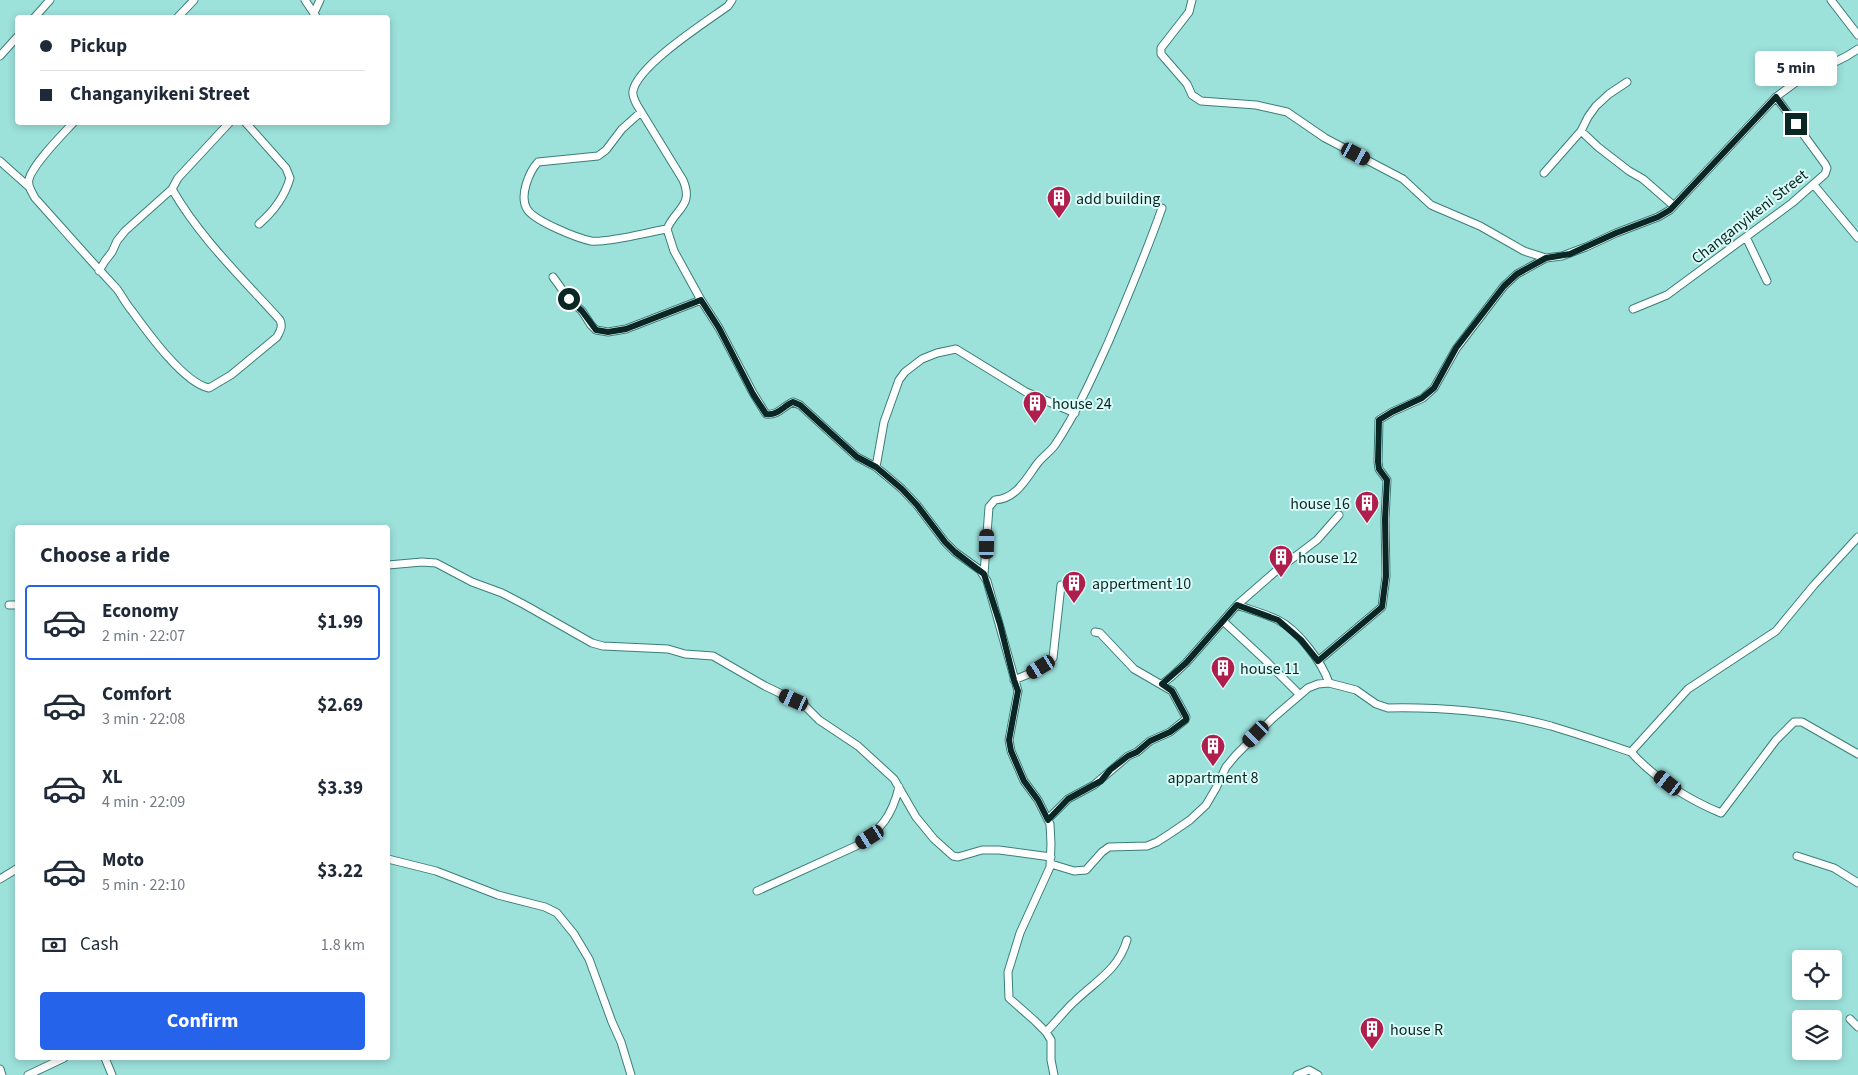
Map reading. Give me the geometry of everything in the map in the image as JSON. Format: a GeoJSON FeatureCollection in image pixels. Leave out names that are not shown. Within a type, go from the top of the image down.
{"type":"FeatureCollection","features":[{"type":"Feature","properties":{"kind":"street"},"geometry":{"type":"LineString","coordinates":[[37,15],[50,0]]}},
{"type":"Feature","properties":{"kind":"street"},"geometry":{"type":"LineString","coordinates":[[180,15],[194,0]]}},
{"type":"Feature","properties":{"kind":"street"},"geometry":{"type":"LineString","coordinates":[[305,0],[316,15]]}},
{"type":"Feature","properties":{"kind":"street"},"geometry":{"type":"LineString","coordinates":[[316,15],[320,0]]}},
{"type":"Feature","properties":{"kind":"street"},"geometry":{"type":"LineString","coordinates":[[732,0],[728,6],[658,58],[645,70],[633,90],[633,95],[641,112],[688,190],[687,200],[671,220],[667,229],[674,251],[766,414],[772,415],[793,402],[800,405],[857,457],[876,467],[902,489],[917,505],[945,542],[984,574]]}},
{"type":"Feature","properties":{"kind":"street"},"geometry":{"type":"LineString","coordinates":[[1192,0],[1190,12],[1161,48],[1161,54],[1187,84],[1192,95],[1201,101],[1256,105],[1288,112],[1325,138],[1403,179],[1431,205],[1480,226],[1524,251],[1546,258]]}},
{"type":"Feature","properties":{"kind":"street"},"geometry":{"type":"LineString","coordinates":[[1831,0],[1858,35]]}},
{"type":"Feature","properties":{"kind":"street"},"geometry":{"type":"LineString","coordinates":[[0,56],[15,39]]}},
{"type":"Feature","properties":{"kind":"street"},"geometry":{"type":"LineString","coordinates":[[1318,661],[1382,607],[1386,576],[1385,519],[1387,480],[1379,469],[1378,462],[1379,420],[1422,398],[1434,388],[1456,348],[1504,286],[1517,274],[1546,258],[1562,256],[1658,217],[1674,206],[1776,97],[1799,80],[1858,49]]}},
{"type":"Feature","properties":{"kind":"street"},"geometry":{"type":"LineString","coordinates":[[1544,173],[1581,131],[1596,106],[1627,82]]}},
{"type":"Feature","properties":{"kind":"street","name":"Changanyikeni Street"},"geometry":{"type":"LineString","coordinates":[[1633,309],[1667,295],[1814,185],[1827,171],[1825,164],[1776,97]]}},
{"type":"Feature","properties":{"kind":"street"},"geometry":{"type":"LineString","coordinates":[[641,112],[622,129],[606,150],[598,156],[538,162],[532,168],[525,189],[524,202],[527,209],[538,219],[591,241],[605,241],[667,229]]}},
{"type":"Feature","properties":{"kind":"street"},"geometry":{"type":"LineString","coordinates":[[29,187],[29,180],[35,166],[71,125]]}},
{"type":"Feature","properties":{"kind":"street"},"geometry":{"type":"LineString","coordinates":[[99,271],[125,231],[172,189],[178,178],[227,125]]}},
{"type":"Feature","properties":{"kind":"street"},"geometry":{"type":"LineString","coordinates":[[248,125],[286,168],[290,178],[287,189],[272,214],[259,224]]}},
{"type":"Feature","properties":{"kind":"street"},"geometry":{"type":"LineString","coordinates":[[1581,131],[1598,147],[1629,171],[1643,179],[1674,206]]}},
{"type":"Feature","properties":{"kind":"street"},"geometry":{"type":"LineString","coordinates":[[0,161],[29,187],[35,198],[118,291],[165,352],[169,360],[202,387],[209,388],[216,386],[231,375],[277,337],[281,329],[280,320],[207,240],[181,205],[172,189]]}},
{"type":"Feature","properties":{"kind":"street"},"geometry":{"type":"LineString","coordinates":[[1814,185],[1858,238]]}},
{"type":"Feature","properties":{"kind":"street"},"geometry":{"type":"LineString","coordinates":[[1054,1075],[1051,1060],[1051,1040],[1046,1032],[1009,998],[1008,972],[1020,933],[1051,860],[1050,824],[1038,800],[1024,781],[1011,751],[1009,740],[1018,691],[1006,644],[984,574],[989,507],[995,500],[1002,500],[1020,487],[1039,462],[1055,446],[1075,413],[1146,254],[1162,208]]}},
{"type":"Feature","properties":{"kind":"street"},"geometry":{"type":"LineString","coordinates":[[1746,237],[1767,281]]}},
{"type":"Feature","properties":{"kind":"street"},"geometry":{"type":"LineString","coordinates":[[92,262],[105,261]]}},
{"type":"Feature","properties":{"kind":"street"},"geometry":{"type":"LineString","coordinates":[[553,277],[596,330],[608,332],[626,329],[701,300]]}},
{"type":"Feature","properties":{"kind":"street"},"geometry":{"type":"LineString","coordinates":[[876,467],[884,422],[899,380],[905,372],[922,359],[937,353],[956,349],[1026,392],[1075,413]]}},
{"type":"Feature","properties":{"kind":"street"},"geometry":{"type":"LineString","coordinates":[[1162,684],[1186,663],[1237,605],[1276,571],[1317,540],[1339,515]]}},
{"type":"Feature","properties":{"kind":"street"},"geometry":{"type":"LineString","coordinates":[[1631,752],[1688,689],[1776,631],[1814,584],[1858,536]]}},
{"type":"Feature","properties":{"kind":"street"},"geometry":{"type":"LineString","coordinates":[[390,564],[422,562],[436,564],[472,582],[510,597],[592,643],[603,646],[668,649],[686,654],[713,656],[806,708],[819,720],[858,746],[894,779],[916,817],[934,839],[953,856],[958,857],[982,850],[999,850],[1051,860],[1074,871],[1086,870],[1109,847],[1147,846],[1157,842],[1190,820],[1206,805],[1226,767],[1236,755],[1273,718],[1308,688],[1318,684],[1329,683],[1356,690],[1376,704],[1388,708],[1467,712],[1508,717],[1550,726],[1631,752],[1639,761],[1668,783],[1706,807],[1721,813],[1776,740],[1794,722],[1802,722],[1858,754]]}},
{"type":"Feature","properties":{"kind":"street"},"geometry":{"type":"LineString","coordinates":[[1014,680],[1031,673],[1053,658],[1061,585]]}},
{"type":"Feature","properties":{"kind":"street"},"geometry":{"type":"LineString","coordinates":[[9,606],[15,605]]}},
{"type":"Feature","properties":{"kind":"street"},"geometry":{"type":"LineString","coordinates":[[1237,605],[1278,620],[1301,640],[1318,661],[1329,683]]}},
{"type":"Feature","properties":{"kind":"street"},"geometry":{"type":"LineString","coordinates":[[1223,621],[1300,695]]}},
{"type":"Feature","properties":{"kind":"street"},"geometry":{"type":"LineString","coordinates":[[1048,820],[1068,799],[1101,781],[1110,770],[1128,756],[1137,752],[1150,741],[1170,732],[1186,720],[1172,691],[1134,669],[1100,633],[1095,632]]}},
{"type":"Feature","properties":{"kind":"street"},"geometry":{"type":"LineString","coordinates":[[757,891],[856,846],[870,837],[881,827],[891,812],[899,787]]}},
{"type":"Feature","properties":{"kind":"street"},"geometry":{"type":"LineString","coordinates":[[1797,856],[1834,868],[1858,883]]}},
{"type":"Feature","properties":{"kind":"street"},"geometry":{"type":"LineString","coordinates":[[390,860],[436,871],[490,892],[545,907],[557,913],[574,934],[589,959],[621,1042],[631,1075]]}},
{"type":"Feature","properties":{"kind":"street"},"geometry":{"type":"LineString","coordinates":[[0,879],[15,870]]}},
{"type":"Feature","properties":{"kind":"street"},"geometry":{"type":"LineString","coordinates":[[1046,1032],[1073,1002],[1116,964],[1127,940]]}},
{"type":"Feature","properties":{"kind":"street"},"geometry":{"type":"LineString","coordinates":[[1850,1019],[1858,1027]]}},
{"type":"Feature","properties":{"kind":"street"},"geometry":{"type":"LineString","coordinates":[[28,1075],[60,1060]]}},
{"type":"Feature","properties":{"kind":"street"},"geometry":{"type":"LineString","coordinates":[[106,1060],[112,1075]]}},
{"type":"Feature","properties":{"kind":"street"},"geometry":{"type":"LineString","coordinates":[[0,1068],[2,1075]]}},
{"type":"Feature","properties":{"kind":"street"},"geometry":{"type":"LineString","coordinates":[[1297,1075],[1309,1070],[1318,1075]]}},
{"type":"Feature","properties":{"kind":"place","name":"add building"},"geometry":{"type":"Point","coordinates":[1059,219]}},
{"type":"Feature","properties":{"kind":"place","name":"house 24"},"geometry":{"type":"Point","coordinates":[1035,424]}},
{"type":"Feature","properties":{"kind":"place","name":"house 16"},"geometry":{"type":"Point","coordinates":[1367,524]}},
{"type":"Feature","properties":{"kind":"place","name":"house 12"},"geometry":{"type":"Point","coordinates":[1281,578]}},
{"type":"Feature","properties":{"kind":"place","name":"appertment 10"},"geometry":{"type":"Point","coordinates":[1074,604]}},
{"type":"Feature","properties":{"kind":"place","name":"house 11"},"geometry":{"type":"Point","coordinates":[1223,689]}},
{"type":"Feature","properties":{"kind":"place","name":"appartment 8"},"geometry":{"type":"Point","coordinates":[1213,767]}},
{"type":"Feature","properties":{"kind":"place","name":"house R"},"geometry":{"type":"Point","coordinates":[1372,1050]}},
{"type":"Feature","properties":{"kind":"route"},"geometry":{"type":"LineString","coordinates":[[569,299],[582,311],[596,330],[608,332],[626,329],[701,300],[719,328],[753,394],[766,414],[772,415],[793,402],[800,405],[857,457],[876,467],[902,489],[917,505],[945,542],[984,574],[1006,644],[1018,691],[1009,740],[1011,751],[1024,781],[1038,800],[1048,820],[1068,799],[1101,781],[1110,770],[1128,756],[1137,752],[1150,741],[1180,726],[1186,720],[1172,691],[1162,684],[1186,663],[1237,605],[1278,620],[1301,640],[1318,661],[1382,607],[1387,555],[1385,519],[1387,480],[1379,469],[1378,462],[1379,420],[1422,398],[1434,388],[1456,348],[1504,286],[1517,274],[1546,258],[1570,254],[1616,233],[1658,217],[1670,210],[1776,97],[1796,124]]}}]}
